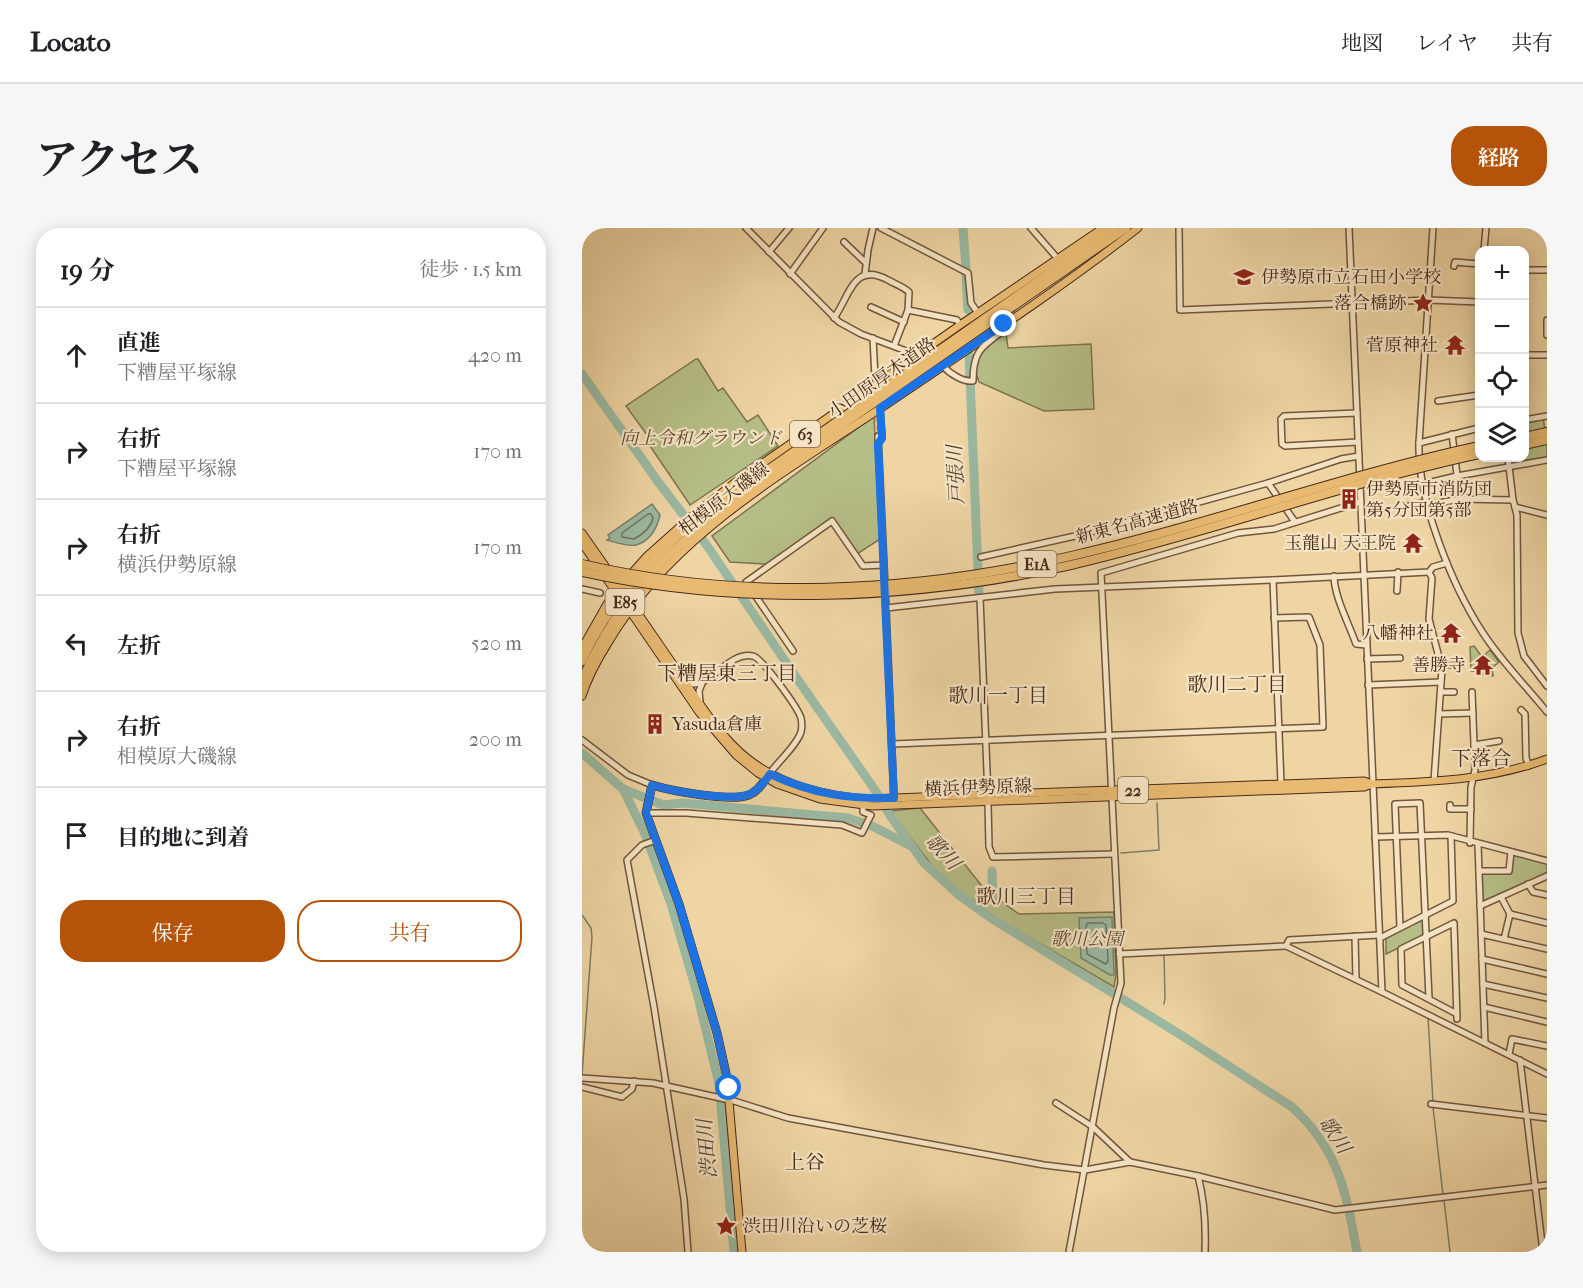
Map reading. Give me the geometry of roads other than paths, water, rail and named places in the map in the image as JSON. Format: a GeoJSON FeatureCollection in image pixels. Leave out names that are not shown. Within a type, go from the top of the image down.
{"type":"FeatureCollection","features":[{"type":"Feature","properties":{"kind":"highway","name":"小田原厚木道路"},"geometry":{"type":"LineString","coordinates":[[582,661],[607,616],[622,595],[658,555],[698,523],[1114,228]]}},
{"type":"Feature","properties":{"kind":"highway","name":"小田原厚木道路"},"geometry":{"type":"LineString","coordinates":[[698,523],[748,491],[1126,228]]}},
{"type":"Feature","properties":{"kind":"highway"},"geometry":{"type":"LineString","coordinates":[[1529,436],[1547,432]]}},
{"type":"Feature","properties":{"kind":"highway"},"geometry":{"type":"LineString","coordinates":[[1529,444],[1545,441]]}},
{"type":"Feature","properties":{"kind":"highway","name":"新東名高速道路"},"geometry":{"type":"LineString","coordinates":[[582,564],[678,580],[767,586],[868,586],[942,579],[1022,567],[1119,545],[1394,467],[1475,447]]}},
{"type":"Feature","properties":{"kind":"highway","name":"新東名高速道路"},"geometry":{"type":"LineString","coordinates":[[582,572],[677,587],[767,594],[868,593],[979,582],[1111,555],[1396,474],[1475,455]]}},
{"type":"Feature","properties":{"kind":"highway","name":"小田原厚木道路"},"geometry":{"type":"LineString","coordinates":[[582,680],[602,638],[626,601],[684,535]]}},
{"type":"Feature","properties":{"kind":"main road","name":"相模原大磯線"},"geometry":{"type":"LineString","coordinates":[[582,648],[608,604],[647,556],[684,535],[733,484],[1102,228]]}},
{"type":"Feature","properties":{"kind":"main road","name":"相模原大磯線"},"geometry":{"type":"LineString","coordinates":[[698,523],[814,452],[943,366],[1138,228]]}},
{"type":"Feature","properties":{"kind":"main road"},"geometry":{"type":"LineString","coordinates":[[582,533],[615,586],[582,543]]}},
{"type":"Feature","properties":{"kind":"main road","name":"相模原大磯線"},"geometry":{"type":"LineString","coordinates":[[582,696],[597,662],[623,616],[684,535]]}},
{"type":"Feature","properties":{"kind":"main road","name":"横浜伊勢原線"},"geometry":{"type":"LineString","coordinates":[[768,776],[739,751],[716,725],[634,612],[715,733],[735,755],[768,776],[823,794],[865,802],[1364,787],[1372,784],[1473,778],[1529,766],[1547,759]]}},
{"type":"Feature","properties":{"kind":"main road"},"geometry":{"type":"LineString","coordinates":[[742,1252],[727,1078],[717,1033],[679,904],[646,810],[651,787],[737,797],[752,793],[768,776]]}},
{"type":"Feature","properties":{"kind":"main road","name":"横浜伊勢原線"},"geometry":{"type":"LineString","coordinates":[[1112,794],[1281,784],[1364,781],[1372,784]]}},
{"type":"Feature","properties":{"kind":"main road","name":"横浜伊勢原線"},"geometry":{"type":"LineString","coordinates":[[865,802],[872,806],[892,802]]}},
{"type":"Feature","properties":{"kind":"street"},"geometry":{"type":"LineString","coordinates":[[746,228],[834,318],[846,326],[917,355]]}},
{"type":"Feature","properties":{"kind":"street"},"geometry":{"type":"LineString","coordinates":[[769,252],[789,228]]}},
{"type":"Feature","properties":{"kind":"street"},"geometry":{"type":"LineString","coordinates":[[790,274],[823,228]]}},
{"type":"Feature","properties":{"kind":"street"},"geometry":{"type":"LineString","coordinates":[[865,274],[873,228]]}},
{"type":"Feature","properties":{"kind":"street"},"geometry":{"type":"LineString","coordinates":[[881,228],[968,273],[971,303],[978,313]]}},
{"type":"Feature","properties":{"kind":"street"},"geometry":{"type":"LineString","coordinates":[[1031,228],[1058,259]]}},
{"type":"Feature","properties":{"kind":"street"},"geometry":{"type":"LineString","coordinates":[[1348,228],[1382,992]]}},
{"type":"Feature","properties":{"kind":"street"},"geometry":{"type":"LineString","coordinates":[[1433,228],[1422,369],[1418,464],[1428,503],[1456,584],[1484,635],[1547,712]]}},
{"type":"Feature","properties":{"kind":"street"},"geometry":{"type":"LineString","coordinates":[[1484,246],[1486,228]]}},
{"type":"Feature","properties":{"kind":"street"},"geometry":{"type":"LineString","coordinates":[[1178,230],[1180,310],[1429,300],[1475,302]]}},
{"type":"Feature","properties":{"kind":"street"},"geometry":{"type":"LineString","coordinates":[[844,242],[866,263]]}},
{"type":"Feature","properties":{"kind":"street"},"geometry":{"type":"LineString","coordinates":[[1455,262],[1475,264]]}},
{"type":"Feature","properties":{"kind":"street"},"geometry":{"type":"LineString","coordinates":[[1529,270],[1547,270]]}},
{"type":"Feature","properties":{"kind":"street"},"geometry":{"type":"LineString","coordinates":[[834,318],[856,281],[865,274],[878,275],[908,290],[908,310],[894,346]]}},
{"type":"Feature","properties":{"kind":"street"},"geometry":{"type":"LineString","coordinates":[[871,307],[904,322]]}},
{"type":"Feature","properties":{"kind":"street"},"geometry":{"type":"LineString","coordinates":[[908,310],[957,320],[960,325]]}},
{"type":"Feature","properties":{"kind":"street"},"geometry":{"type":"LineString","coordinates":[[1547,320],[1547,335]]}},
{"type":"Feature","properties":{"kind":"street"},"geometry":{"type":"LineString","coordinates":[[943,366],[950,372],[971,381],[978,351],[1004,330],[1004,324]]}},
{"type":"Feature","properties":{"kind":"street"},"geometry":{"type":"LineString","coordinates":[[873,338],[875,378]]}},
{"type":"Feature","properties":{"kind":"street"},"geometry":{"type":"LineString","coordinates":[[1529,355],[1547,355]]}},
{"type":"Feature","properties":{"kind":"street"},"geometry":{"type":"LineString","coordinates":[[1438,401],[1475,396]]}},
{"type":"Feature","properties":{"kind":"street"},"geometry":{"type":"LineString","coordinates":[[878,444],[882,438],[880,408]]}},
{"type":"Feature","properties":{"kind":"street"},"geometry":{"type":"LineString","coordinates":[[1357,413],[1284,416],[1281,419],[1282,444],[1285,446],[1358,442]]}},
{"type":"Feature","properties":{"kind":"street"},"geometry":{"type":"LineString","coordinates":[[1529,419],[1547,416]]}},
{"type":"Feature","properties":{"kind":"street"},"geometry":{"type":"LineString","coordinates":[[1419,443],[1475,429]]}},
{"type":"Feature","properties":{"kind":"street"},"geometry":{"type":"LineString","coordinates":[[1452,435],[1460,499]]}},
{"type":"Feature","properties":{"kind":"street"},"geometry":{"type":"LineString","coordinates":[[878,436],[892,744],[892,802]]}},
{"type":"Feature","properties":{"kind":"street"},"geometry":{"type":"LineString","coordinates":[[981,557],[1084,534],[1268,483],[1341,459],[1359,456]]}},
{"type":"Feature","properties":{"kind":"street"},"geometry":{"type":"LineString","coordinates":[[1423,484],[1547,460]]}},
{"type":"Feature","properties":{"kind":"street"},"geometry":{"type":"LineString","coordinates":[[1508,462],[1515,507],[1518,633],[1524,656],[1547,686]]}},
{"type":"Feature","properties":{"kind":"street"},"geometry":{"type":"LineString","coordinates":[[1268,483],[1295,522]]}},
{"type":"Feature","properties":{"kind":"street"},"geometry":{"type":"LineString","coordinates":[[1240,485],[1250,488]]}},
{"type":"Feature","properties":{"kind":"street"},"geometry":{"type":"LineString","coordinates":[[1411,504],[1460,499],[1513,500]]}},
{"type":"Feature","properties":{"kind":"street"},"geometry":{"type":"LineString","coordinates":[[1069,1252],[1120,987],[1101,573],[1238,533],[1274,530],[1360,502]]}},
{"type":"Feature","properties":{"kind":"street"},"geometry":{"type":"LineString","coordinates":[[1515,507],[1547,515]]}},
{"type":"Feature","properties":{"kind":"street"},"geometry":{"type":"LineString","coordinates":[[793,651],[747,582],[832,521],[863,566],[883,565]]}},
{"type":"Feature","properties":{"kind":"street"},"geometry":{"type":"LineString","coordinates":[[1429,572],[1433,567],[1447,562]]}},
{"type":"Feature","properties":{"kind":"street"},"geometry":{"type":"LineString","coordinates":[[1398,572],[1398,591]]}},
{"type":"Feature","properties":{"kind":"street"},"geometry":{"type":"LineString","coordinates":[[886,609],[1055,589],[1429,572]]}},
{"type":"Feature","properties":{"kind":"street"},"geometry":{"type":"LineString","coordinates":[[1429,572],[1432,578],[1429,619],[1441,665],[1442,682],[1434,781]]}},
{"type":"Feature","properties":{"kind":"street"},"geometry":{"type":"LineString","coordinates":[[1334,576],[1334,589],[1356,644],[1366,645]]}},
{"type":"Feature","properties":{"kind":"street"},"geometry":{"type":"LineString","coordinates":[[1273,580],[1281,784]]}},
{"type":"Feature","properties":{"kind":"street"},"geometry":{"type":"LineString","coordinates":[[582,589],[600,592]]}},
{"type":"Feature","properties":{"kind":"street"},"geometry":{"type":"LineString","coordinates":[[980,598],[989,847],[993,857],[1114,854]]}},
{"type":"Feature","properties":{"kind":"street"},"geometry":{"type":"LineString","coordinates":[[892,744],[1323,727],[1320,645],[1309,617],[1274,618]]}},
{"type":"Feature","properties":{"kind":"street"},"geometry":{"type":"LineString","coordinates":[[1367,659],[1398,658],[1395,650]]}},
{"type":"Feature","properties":{"kind":"street"},"geometry":{"type":"LineString","coordinates":[[685,682],[693,685],[703,681],[740,657],[754,657],[766,666],[798,712],[802,723],[800,735],[768,776]]}},
{"type":"Feature","properties":{"kind":"street"},"geometry":{"type":"LineString","coordinates":[[1441,665],[1462,664]]}},
{"type":"Feature","properties":{"kind":"street"},"geometry":{"type":"LineString","coordinates":[[701,706],[698,694],[703,681]]}},
{"type":"Feature","properties":{"kind":"street"},"geometry":{"type":"LineString","coordinates":[[1368,685],[1442,682]]}},
{"type":"Feature","properties":{"kind":"street"},"geometry":{"type":"LineString","coordinates":[[1441,692],[1454,692]]}},
{"type":"Feature","properties":{"kind":"street"},"geometry":{"type":"LineString","coordinates":[[1470,843],[1475,770],[1472,692]]}},
{"type":"Feature","properties":{"kind":"street"},"geometry":{"type":"LineString","coordinates":[[1521,710],[1525,714],[1523,717],[1526,758],[1529,766]]}},
{"type":"Feature","properties":{"kind":"street"},"geometry":{"type":"LineString","coordinates":[[1439,714],[1473,713]]}},
{"type":"Feature","properties":{"kind":"street"},"geometry":{"type":"LineString","coordinates":[[582,740],[628,775],[651,787]]}},
{"type":"Feature","properties":{"kind":"street"},"geometry":{"type":"LineString","coordinates":[[1474,745],[1499,741]]}},
{"type":"Feature","properties":{"kind":"street"},"geometry":{"type":"LineString","coordinates":[[646,810],[842,825],[862,834],[871,815],[863,812],[865,802]]}},
{"type":"Feature","properties":{"kind":"street"},"geometry":{"type":"LineString","coordinates":[[1400,927],[1395,804],[1420,803],[1429,999]]}},
{"type":"Feature","properties":{"kind":"street"},"geometry":{"type":"LineString","coordinates":[[1450,809],[1471,809]]}},
{"type":"Feature","properties":{"kind":"street"},"geometry":{"type":"LineString","coordinates":[[1376,837],[1451,836],[1470,843],[1546,861],[1547,851]]}},
{"type":"Feature","properties":{"kind":"street"},"geometry":{"type":"LineString","coordinates":[[1286,946],[1289,940],[1380,936],[1453,901],[1451,836]]}},
{"type":"Feature","properties":{"kind":"street"},"geometry":{"type":"LineString","coordinates":[[656,840],[642,845],[627,860],[654,1007],[684,1199],[687,1252]]}},
{"type":"Feature","properties":{"kind":"street"},"geometry":{"type":"LineString","coordinates":[[1478,844],[1485,1043]]}},
{"type":"Feature","properties":{"kind":"street"},"geometry":{"type":"LineString","coordinates":[[1479,871],[1509,871],[1511,852]]}},
{"type":"Feature","properties":{"kind":"street"},"geometry":{"type":"LineString","coordinates":[[1480,906],[1547,876]]}},
{"type":"Feature","properties":{"kind":"street"},"geometry":{"type":"LineString","coordinates":[[1528,884],[1533,892],[1547,895]]}},
{"type":"Feature","properties":{"kind":"street"},"geometry":{"type":"LineString","coordinates":[[1501,897],[1510,914],[1504,939]]}},
{"type":"Feature","properties":{"kind":"street"},"geometry":{"type":"LineString","coordinates":[[1510,914],[1547,923]]}},
{"type":"Feature","properties":{"kind":"street"},"geometry":{"type":"LineString","coordinates":[[1454,923],[1457,1016],[1402,984],[1401,949],[1427,936],[1454,923]]}},
{"type":"Feature","properties":{"kind":"street"},"geometry":{"type":"LineString","coordinates":[[1481,934],[1547,949]]}},
{"type":"Feature","properties":{"kind":"street"},"geometry":{"type":"LineString","coordinates":[[1355,936],[1356,979]]}},
{"type":"Feature","properties":{"kind":"street"},"geometry":{"type":"LineString","coordinates":[[1119,954],[1286,946],[1547,1074]]}},
{"type":"Feature","properties":{"kind":"street"},"geometry":{"type":"LineString","coordinates":[[1482,959],[1547,974]]}},
{"type":"Feature","properties":{"kind":"street"},"geometry":{"type":"LineString","coordinates":[[1483,984],[1547,998]]}},
{"type":"Feature","properties":{"kind":"street"},"geometry":{"type":"LineString","coordinates":[[1484,1007],[1547,1022]]}},
{"type":"Feature","properties":{"kind":"street"},"geometry":{"type":"LineString","coordinates":[[1509,1054],[1512,1039],[1547,1046]]}},
{"type":"Feature","properties":{"kind":"street"},"geometry":{"type":"LineString","coordinates":[[1520,1060],[1543,1252]]}},
{"type":"Feature","properties":{"kind":"street"},"geometry":{"type":"LineString","coordinates":[[582,1078],[634,1081],[666,1086],[717,1097],[798,1120],[1044,1165],[1085,1170],[1130,1162],[1338,1210],[1547,1185]]}},
{"type":"Feature","properties":{"kind":"street"},"geometry":{"type":"LineString","coordinates":[[582,1087],[620,1097],[629,1093],[634,1081]]}},
{"type":"Feature","properties":{"kind":"street"},"geometry":{"type":"LineString","coordinates":[[1056,1103],[1092,1127],[1130,1162]]}},
{"type":"Feature","properties":{"kind":"street"},"geometry":{"type":"LineString","coordinates":[[1431,1104],[1547,1118]]}},
{"type":"Feature","properties":{"kind":"street"},"geometry":{"type":"LineString","coordinates":[[1198,1176],[1204,1197],[1205,1252]]}},
{"type":"Feature","properties":{"kind":"water"},"geometry":{"type":"Polygon","coordinates":[[[652,504],[660,515],[649,537],[636,545],[607,540],[610,538],[608,535],[652,504]]]}},
{"type":"Feature","properties":{"kind":"water"},"geometry":{"type":"Polygon","coordinates":[[[1112,917],[1114,975],[1110,975],[1081,958],[1079,918],[1112,917]]]}},
{"type":"Feature","properties":{"kind":"waterway","name":"戸張川"},"geometry":{"type":"LineString","coordinates":[[963,228],[966,269]]}},
{"type":"Feature","properties":{"kind":"waterway","name":"戸張川"},"geometry":{"type":"LineString","coordinates":[[966,275],[968,310]]}},
{"type":"Feature","properties":{"kind":"waterway","name":"戸張川"},"geometry":{"type":"LineString","coordinates":[[969,354],[979,595]]}},
{"type":"Feature","properties":{"kind":"waterway","name":"歌川"},"geometry":{"type":"LineString","coordinates":[[582,374],[659,483],[708,547],[924,863],[959,895],[994,920],[1181,1035],[1292,1107],[1320,1139],[1338,1173],[1349,1210],[1357,1252]]}},
{"type":"Feature","properties":{"kind":"waterway","name":"渋田川"},"geometry":{"type":"LineString","coordinates":[[582,753],[623,789],[645,834],[671,904],[697,993],[719,1084],[734,1252]]}},
{"type":"Feature","properties":{"kind":"waterway"},"geometry":{"type":"LineString","coordinates":[[623,789],[663,805],[683,803],[848,818],[872,826],[911,846]]}},
{"type":"Feature","properties":{"kind":"waterway"},"geometry":{"type":"LineString","coordinates":[[1121,853],[1159,850],[1157,803]]}},
{"type":"Feature","properties":{"kind":"waterway","name":"戸張川"},"geometry":{"type":"LineString","coordinates":[[992,871],[993,899]]}},
{"type":"Feature","properties":{"kind":"waterway"},"geometry":{"type":"LineString","coordinates":[[582,915],[591,928],[592,937],[582,1075]]}},
{"type":"Feature","properties":{"kind":"waterway"},"geometry":{"type":"LineString","coordinates":[[1164,955],[1164,1004]]}},
{"type":"Feature","properties":{"kind":"waterway"},"geometry":{"type":"LineString","coordinates":[[1428,1017],[1433,1102]]}},
{"type":"Feature","properties":{"kind":"waterway"},"geometry":{"type":"LineString","coordinates":[[1529,1068],[1547,1077]]}},
{"type":"Feature","properties":{"kind":"waterway"},"geometry":{"type":"LineString","coordinates":[[1433,1107],[1443,1195]]}},
{"type":"Feature","properties":{"kind":"waterway"},"geometry":{"type":"LineString","coordinates":[[1444,1200],[1450,1252]]}},
{"type":"Feature","properties":{"kind":"tunnel"},"geometry":{"type":"LineString","coordinates":[[877,410],[878,436]]}},
{"type":"Feature","properties":{"kind":"place","name":"伊勢原市立石田小学校"},"geometry":{"type":"Point","coordinates":[1244,277]}},
{"type":"Feature","properties":{"kind":"place","name":"落合橋跡"},"geometry":{"type":"Point","coordinates":[1423,303]}},
{"type":"Feature","properties":{"kind":"place","name":"菅原神社"},"geometry":{"type":"Point","coordinates":[1455,345]}},
{"type":"Feature","properties":{"kind":"place","name":"伊勢原市消防団 第5分団第5部"},"geometry":{"type":"Point","coordinates":[1349,499]}},
{"type":"Feature","properties":{"kind":"place","name":"玉龍山 天王院"},"geometry":{"type":"Point","coordinates":[1413,543]}},
{"type":"Feature","properties":{"kind":"place","name":"八幡神社"},"geometry":{"type":"Point","coordinates":[1451,633]}},
{"type":"Feature","properties":{"kind":"place","name":"善勝寺"},"geometry":{"type":"Point","coordinates":[1483,665]}},
{"type":"Feature","properties":{"kind":"place","name":"Yasuda倉庫"},"geometry":{"type":"Point","coordinates":[655,724]}},
{"type":"Feature","properties":{"kind":"place","name":"渋田川沿いの芝桜"},"geometry":{"type":"Point","coordinates":[726,1226]}},
{"type":"Feature","properties":{"kind":"district","name":"下糟屋東三丁目"},"geometry":{"type":"Point","coordinates":[727,673]}},
{"type":"Feature","properties":{"kind":"district","name":"歌川二丁目"},"geometry":{"type":"Point","coordinates":[1237,684]}},
{"type":"Feature","properties":{"kind":"district","name":"歌川一丁目"},"geometry":{"type":"Point","coordinates":[998,695]}},
{"type":"Feature","properties":{"kind":"district","name":"下落合"},"geometry":{"type":"Point","coordinates":[1481,758]}},
{"type":"Feature","properties":{"kind":"district","name":"歌川三丁目"},"geometry":{"type":"Point","coordinates":[1026,896]}},
{"type":"Feature","properties":{"kind":"district","name":"上谷"},"geometry":{"type":"Point","coordinates":[805,1162]}},
{"type":"Feature","properties":{"kind":"park label","name":"向上令和グラウンド"},"geometry":{"type":"Point","coordinates":[701,438]}},
{"type":"Feature","properties":{"kind":"park label","name":"歌川公園"},"geometry":{"type":"Point","coordinates":[1087,939]}}]}
